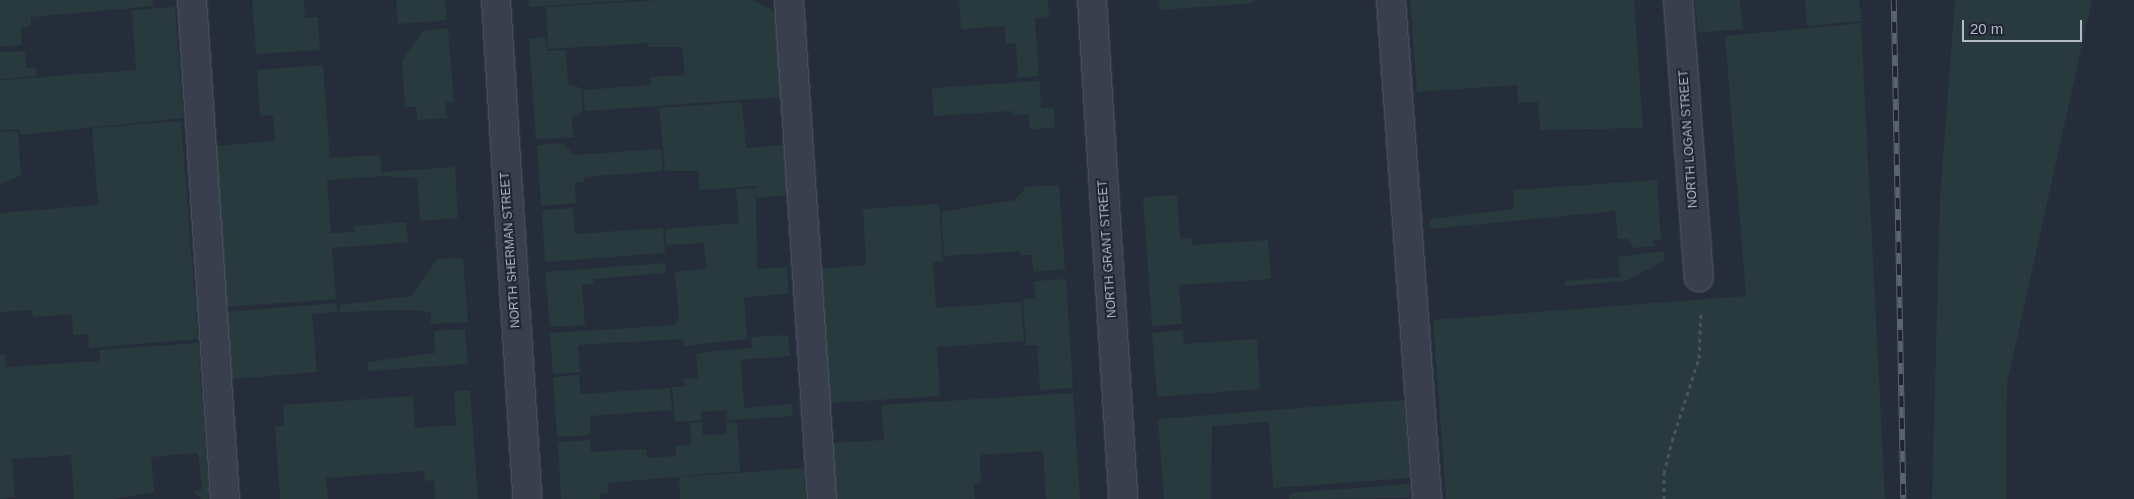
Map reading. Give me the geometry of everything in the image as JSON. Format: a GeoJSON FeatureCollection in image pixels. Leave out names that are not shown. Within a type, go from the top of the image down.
{"type":"FeatureCollection","features":[{"type":"Feature","properties":{"kind":"street"},"geometry":{"type":"LineString","coordinates":[[192,0],[225,499]]}},
{"type":"Feature","properties":{"kind":"street","name":"NORTH SHERMAN STREET"},"geometry":{"type":"LineString","coordinates":[[496,0],[527,499]]}},
{"type":"Feature","properties":{"kind":"street"},"geometry":{"type":"LineString","coordinates":[[789,0],[822,499]]}},
{"type":"Feature","properties":{"kind":"street","name":"NORTH GRANT STREET"},"geometry":{"type":"LineString","coordinates":[[1092,0],[1123,499]]}},
{"type":"Feature","properties":{"kind":"street"},"geometry":{"type":"LineString","coordinates":[[1392,0],[1427,499]]}},
{"type":"Feature","properties":{"kind":"street","name":"NORTH LOGAN STREET"},"geometry":{"type":"LineString","coordinates":[[1678,0],[1699,277]]}},
{"type":"Feature","properties":{"kind":"path"},"geometry":{"type":"LineString","coordinates":[[1664,499],[1664,473],[1672,441],[1699,358],[1699,277]]}},
{"type":"Feature","properties":{"kind":"shaded area"},"geometry":{"type":"Polygon","coordinates":[[[0,0],[153,0],[154,6],[31,17],[31,27],[21,28],[22,45],[0,47],[0,0]]]}},
{"type":"Feature","properties":{"kind":"shaded area"},"geometry":{"type":"Polygon","coordinates":[[[252,0],[304,0],[305,18],[318,17],[320,50],[256,54],[252,0]]]}},
{"type":"Feature","properties":{"kind":"shaded area"},"geometry":{"type":"Polygon","coordinates":[[[396,0],[445,0],[447,20],[398,24],[396,0]]]}},
{"type":"Feature","properties":{"kind":"shaded area"},"geometry":{"type":"Polygon","coordinates":[[[528,0],[634,0],[529,7],[528,0]]]}},
{"type":"Feature","properties":{"kind":"shaded area"},"geometry":{"type":"Polygon","coordinates":[[[658,0],[752,0],[776,12],[782,97],[585,111],[583,90],[651,85],[650,77],[685,75],[682,47],[648,47],[648,43],[548,49],[546,7],[658,0]]]}},
{"type":"Feature","properties":{"kind":"shaded area"},"geometry":{"type":"Polygon","coordinates":[[[959,0],[1048,0],[1049,16],[1035,18],[1039,76],[1018,78],[1016,43],[1006,44],[1005,26],[961,29],[959,0]]]}},
{"type":"Feature","properties":{"kind":"shaded area"},"geometry":{"type":"Polygon","coordinates":[[[1159,0],[1255,0],[1255,3],[1160,10],[1159,0]]]}},
{"type":"Feature","properties":{"kind":"shaded area"},"geometry":{"type":"Polygon","coordinates":[[[1410,0],[1634,0],[1643,128],[1540,130],[1538,102],[1518,103],[1517,85],[1417,92],[1410,0]]]}},
{"type":"Feature","properties":{"kind":"shaded area"},"geometry":{"type":"Polygon","coordinates":[[[1695,0],[1740,0],[1743,29],[1698,33],[1695,0]]]}},
{"type":"Feature","properties":{"kind":"shaded area"},"geometry":{"type":"Polygon","coordinates":[[[1805,0],[1859,0],[1862,21],[1807,26],[1805,0]]]}},
{"type":"Feature","properties":{"kind":"shaded area"},"geometry":{"type":"Polygon","coordinates":[[[1955,0],[2092,0],[2007,383],[2006,499],[1932,499],[1940,198],[1955,0]]]}},
{"type":"Feature","properties":{"kind":"shaded area"},"geometry":{"type":"Polygon","coordinates":[[[175,7],[183,118],[20,135],[19,129],[0,130],[0,80],[136,70],[132,10],[175,7]]]}},
{"type":"Feature","properties":{"kind":"shaded area"},"geometry":{"type":"Polygon","coordinates":[[[1861,23],[1885,499],[1446,499],[1433,320],[1746,296],[1725,36],[1861,23]]]}},
{"type":"Feature","properties":{"kind":"shaded area"},"geometry":{"type":"Polygon","coordinates":[[[448,28],[454,102],[445,103],[447,118],[417,120],[416,107],[405,107],[402,60],[423,31],[448,28]]]}},
{"type":"Feature","properties":{"kind":"shaded area"},"geometry":{"type":"Polygon","coordinates":[[[545,37],[547,51],[566,50],[568,84],[581,88],[583,111],[572,116],[573,137],[536,139],[529,39],[545,37]]]}},
{"type":"Feature","properties":{"kind":"shaded area"},"geometry":{"type":"Polygon","coordinates":[[[25,51],[26,68],[36,68],[37,76],[0,79],[0,52],[25,51]]]}},
{"type":"Feature","properties":{"kind":"shaded area"},"geometry":{"type":"Polygon","coordinates":[[[323,65],[330,158],[380,155],[382,176],[327,180],[331,233],[354,232],[354,226],[406,222],[408,242],[332,248],[336,299],[226,307],[215,146],[275,141],[273,115],[260,116],[257,70],[323,65]]]}},
{"type":"Feature","properties":{"kind":"shaded area"},"geometry":{"type":"Polygon","coordinates":[[[1040,81],[1041,108],[1054,107],[1055,128],[1030,129],[1028,114],[1012,115],[1012,111],[934,116],[932,88],[1040,81]]]}},
{"type":"Feature","properties":{"kind":"shaded area"},"geometry":{"type":"Polygon","coordinates":[[[742,102],[746,148],[786,145],[790,195],[757,198],[756,186],[699,190],[698,171],[665,171],[659,108],[742,102]]]}},
{"type":"Feature","properties":{"kind":"shaded area"},"geometry":{"type":"Polygon","coordinates":[[[181,121],[198,339],[89,348],[88,334],[73,335],[72,314],[33,317],[32,310],[0,312],[0,213],[98,205],[92,128],[181,121]]]}},
{"type":"Feature","properties":{"kind":"shaded area"},"geometry":{"type":"Polygon","coordinates":[[[18,131],[21,175],[0,185],[0,132],[18,131]]]}},
{"type":"Feature","properties":{"kind":"shaded area"},"geometry":{"type":"Polygon","coordinates":[[[563,143],[574,155],[661,149],[663,171],[584,177],[584,182],[575,183],[576,203],[541,206],[537,145],[563,143]]]}},
{"type":"Feature","properties":{"kind":"shaded area"},"geometry":{"type":"Polygon","coordinates":[[[455,167],[458,218],[420,221],[417,178],[383,176],[383,172],[455,167]]]}},
{"type":"Feature","properties":{"kind":"shaded area"},"geometry":{"type":"Polygon","coordinates":[[[1657,180],[1661,239],[1654,240],[1654,246],[1634,248],[1628,239],[1618,239],[1615,211],[1430,229],[1430,219],[1514,209],[1513,190],[1657,180]]]}},
{"type":"Feature","properties":{"kind":"shaded area"},"geometry":{"type":"Polygon","coordinates":[[[1059,185],[1065,269],[1033,272],[1032,255],[1021,255],[1020,251],[944,256],[941,212],[1015,200],[1026,187],[1059,185]]]}},
{"type":"Feature","properties":{"kind":"shaded area"},"geometry":{"type":"Polygon","coordinates":[[[756,188],[757,269],[787,267],[789,294],[744,297],[747,339],[684,346],[683,339],[578,345],[580,372],[553,374],[550,333],[675,325],[679,317],[675,272],[706,269],[704,243],[666,245],[665,229],[739,223],[736,189],[756,188]]]}},
{"type":"Feature","properties":{"kind":"shaded area"},"geometry":{"type":"Polygon","coordinates":[[[1177,195],[1180,239],[1191,238],[1192,245],[1268,240],[1271,279],[1179,285],[1182,324],[1152,326],[1143,197],[1177,195]]]}},
{"type":"Feature","properties":{"kind":"shaded area"},"geometry":{"type":"Polygon","coordinates":[[[939,204],[943,261],[933,262],[936,308],[1021,302],[1024,341],[937,347],[940,396],[830,403],[820,269],[866,265],[863,209],[939,204]]]}},
{"type":"Feature","properties":{"kind":"shaded area"},"geometry":{"type":"Polygon","coordinates":[[[573,208],[575,234],[663,228],[665,253],[545,262],[542,210],[573,208]]]}},
{"type":"Feature","properties":{"kind":"shaded area"},"geometry":{"type":"Polygon","coordinates":[[[1664,251],[1664,261],[1626,281],[1565,286],[1565,281],[1620,277],[1618,257],[1664,251]]]}},
{"type":"Feature","properties":{"kind":"shaded area"},"geometry":{"type":"Polygon","coordinates":[[[463,258],[468,322],[431,324],[431,313],[415,310],[340,312],[340,305],[411,296],[437,259],[463,258]]]}},
{"type":"Feature","properties":{"kind":"shaded area"},"geometry":{"type":"Polygon","coordinates":[[[666,263],[666,273],[593,279],[593,284],[582,285],[585,325],[550,327],[545,272],[666,263]]]}},
{"type":"Feature","properties":{"kind":"shaded area"},"geometry":{"type":"Polygon","coordinates":[[[1066,279],[1073,388],[1040,390],[1037,345],[1026,345],[1023,299],[1035,298],[1034,281],[1066,279]]]}},
{"type":"Feature","properties":{"kind":"shaded area"},"geometry":{"type":"Polygon","coordinates":[[[336,303],[337,312],[312,314],[317,372],[231,379],[226,312],[336,303]]]}},
{"type":"Feature","properties":{"kind":"shaded area"},"geometry":{"type":"Polygon","coordinates":[[[465,329],[468,364],[368,371],[368,362],[435,353],[434,331],[465,329]]]}},
{"type":"Feature","properties":{"kind":"shaded area"},"geometry":{"type":"Polygon","coordinates":[[[1182,330],[1184,344],[1257,339],[1260,389],[1157,397],[1152,333],[1182,330]]]}},
{"type":"Feature","properties":{"kind":"shaded area"},"geometry":{"type":"Polygon","coordinates":[[[788,335],[790,356],[741,360],[744,408],[792,404],[793,416],[727,420],[726,410],[701,412],[702,420],[675,422],[672,387],[685,387],[684,379],[698,378],[696,353],[752,348],[751,337],[788,335]]]}},
{"type":"Feature","properties":{"kind":"shaded area"},"geometry":{"type":"Polygon","coordinates":[[[198,343],[209,499],[201,499],[193,491],[202,490],[198,453],[151,457],[154,492],[114,499],[74,499],[71,455],[12,459],[15,497],[0,499],[0,355],[5,355],[6,367],[100,361],[99,350],[198,343]]]}},
{"type":"Feature","properties":{"kind":"shaded area"},"geometry":{"type":"Polygon","coordinates":[[[579,375],[581,394],[670,388],[672,410],[590,416],[591,435],[557,437],[553,377],[579,375]]]}},
{"type":"Feature","properties":{"kind":"shaded area"},"geometry":{"type":"Polygon","coordinates":[[[470,390],[478,499],[435,499],[434,480],[425,481],[424,471],[326,478],[328,499],[280,499],[275,426],[284,425],[283,405],[413,396],[415,428],[456,425],[454,391],[470,390]]]}},
{"type":"Feature","properties":{"kind":"shaded area"},"geometry":{"type":"Polygon","coordinates":[[[1073,393],[1080,499],[1046,499],[1043,451],[980,455],[981,483],[974,484],[975,499],[835,499],[831,443],[884,440],[881,405],[1073,393]]]}},
{"type":"Feature","properties":{"kind":"shaded area"},"geometry":{"type":"Polygon","coordinates":[[[1404,400],[1410,478],[1273,488],[1269,422],[1212,426],[1211,499],[1164,499],[1158,419],[1404,400]]]}},
{"type":"Feature","properties":{"kind":"shaded area"},"geometry":{"type":"Polygon","coordinates":[[[702,422],[703,435],[726,434],[726,423],[737,422],[740,471],[608,483],[608,493],[600,494],[600,499],[561,499],[558,442],[590,440],[591,452],[646,449],[647,458],[676,456],[676,446],[691,445],[690,423],[702,422]]]}},
{"type":"Feature","properties":{"kind":"shaded area"},"geometry":{"type":"Polygon","coordinates":[[[804,468],[806,499],[680,499],[679,477],[804,468]]]}},
{"type":"Feature","properties":{"kind":"shaded area"},"geometry":{"type":"Polygon","coordinates":[[[1409,484],[1410,498],[1289,499],[1289,493],[1409,484]]]}},
{"type":"Feature","properties":{"kind":"railway"},"geometry":{"type":"LineString","coordinates":[[1894,0],[1904,499]]}}]}
